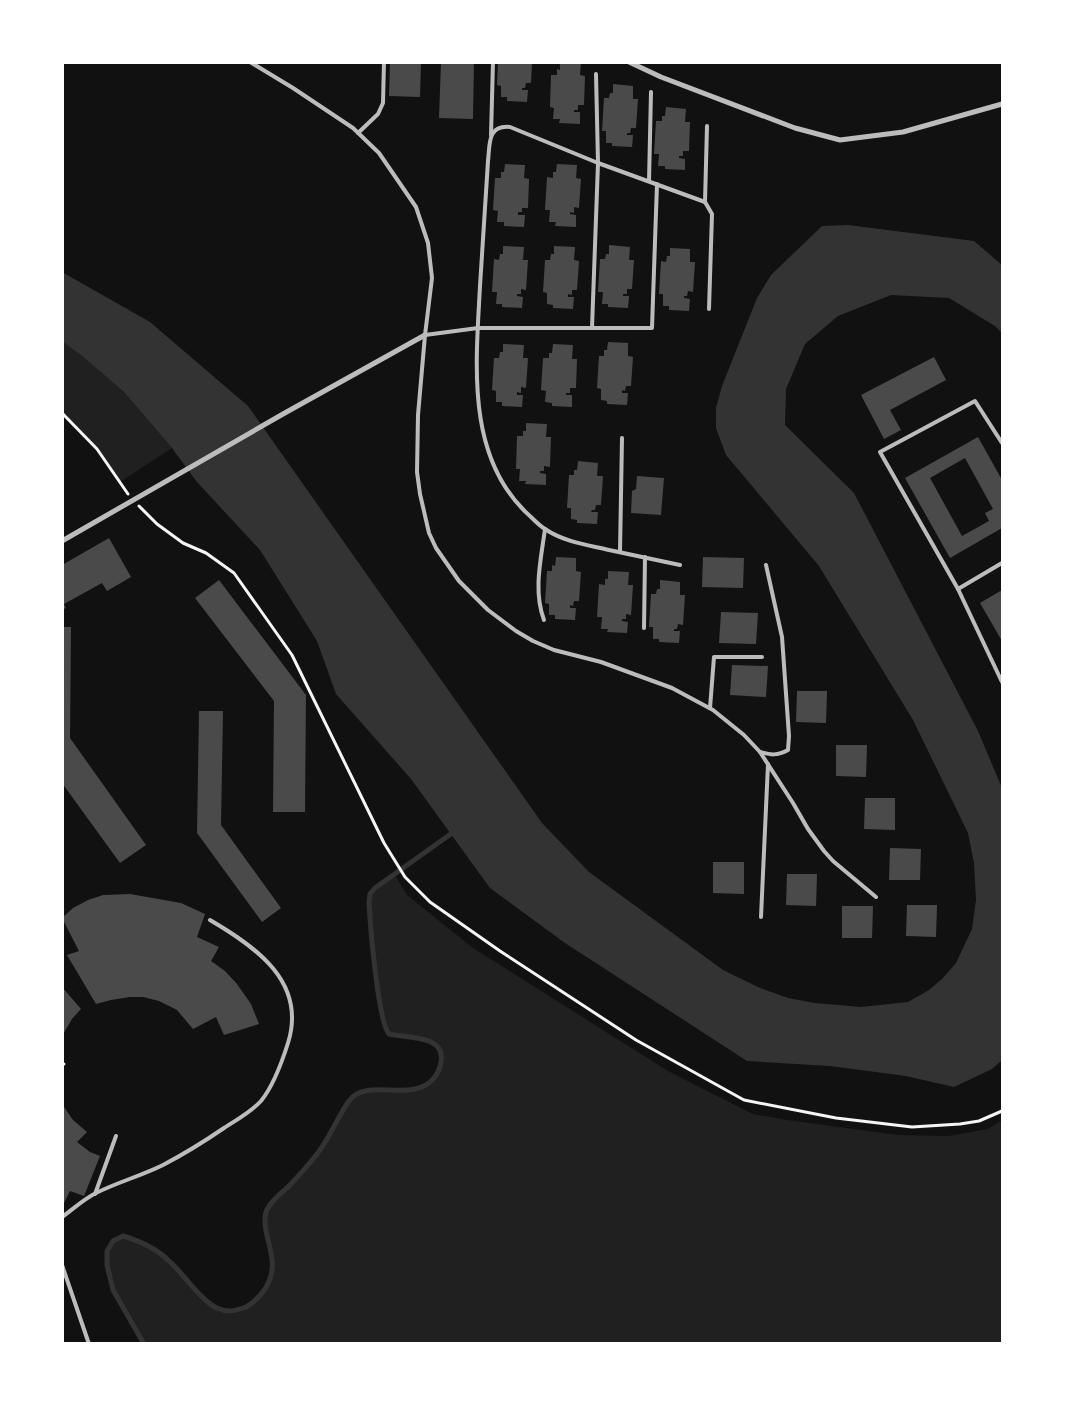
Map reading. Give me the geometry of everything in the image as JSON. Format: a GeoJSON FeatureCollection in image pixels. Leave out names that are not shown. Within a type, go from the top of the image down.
{"type":"FeatureCollection","features":[{"type":"Feature","properties":{"kind":"street"},"geometry":{"type":"LineString","coordinates":[[629,62],[661,77],[795,128],[840,140],[903,132],[1002,104]]}},
{"type":"Feature","properties":{"kind":"street"},"geometry":{"type":"LineString","coordinates":[[62,541],[425,335]]}},
{"type":"Feature","properties":{"kind":"lane"},"geometry":{"type":"LineString","coordinates":[[250,62],[293,88],[358,133],[379,153],[416,207],[428,243],[432,278],[418,415],[417,472],[429,532],[436,548],[459,581],[488,610],[533,641],[554,650],[601,662],[672,688],[710,708],[744,735],[760,752],[808,829],[833,861],[876,896]]}},
{"type":"Feature","properties":{"kind":"lane"},"geometry":{"type":"LineString","coordinates":[[358,133],[378,114],[383,103],[384,62]]}},
{"type":"Feature","properties":{"kind":"lane"},"geometry":{"type":"LineString","coordinates":[[493,62],[491,135],[476,383],[478,405],[488,451],[497,474],[508,492],[522,510],[545,530],[572,542],[680,565]]}},
{"type":"Feature","properties":{"kind":"lane"},"geometry":{"type":"LineString","coordinates":[[592,328],[598,163],[596,74]]}},
{"type":"Feature","properties":{"kind":"lane"},"geometry":{"type":"LineString","coordinates":[[649,181],[651,92]]}},
{"type":"Feature","properties":{"kind":"lane"},"geometry":{"type":"LineString","coordinates":[[707,126],[705,202],[712,214],[709,309]]}},
{"type":"Feature","properties":{"kind":"lane"},"geometry":{"type":"LineString","coordinates":[[491,135],[495,129],[510,127],[598,163],[705,202]]}},
{"type":"Feature","properties":{"kind":"lane"},"geometry":{"type":"LineString","coordinates":[[425,335],[478,328],[652,328],[657,184]]}},
{"type":"Feature","properties":{"kind":"lane"},"geometry":{"type":"LineString","coordinates":[[1002,443],[974,401],[880,452],[958,589],[1002,682]]}},
{"type":"Feature","properties":{"kind":"lane"},"geometry":{"type":"LineString","coordinates":[[620,552],[622,438]]}},
{"type":"Feature","properties":{"kind":"lane"},"geometry":{"type":"LineString","coordinates":[[544,620],[538,588],[545,530]]}},
{"type":"Feature","properties":{"kind":"lane"},"geometry":{"type":"LineString","coordinates":[[644,628],[645,557]]}},
{"type":"Feature","properties":{"kind":"lane"},"geometry":{"type":"LineString","coordinates":[[958,589],[1002,563]]}},
{"type":"Feature","properties":{"kind":"lane"},"geometry":{"type":"LineString","coordinates":[[760,752],[774,755],[788,750],[790,736],[782,637],[766,565]]}},
{"type":"Feature","properties":{"kind":"lane"},"geometry":{"type":"LineString","coordinates":[[710,708],[714,657],[762,657]]}},
{"type":"Feature","properties":{"kind":"lane"},"geometry":{"type":"LineString","coordinates":[[761,917],[768,764]]}},
{"type":"Feature","properties":{"kind":"lane"},"geometry":{"type":"LineString","coordinates":[[62,1217],[95,1194],[163,1165],[250,1110],[262,1100],[279,1067],[292,1026],[289,993],[280,977],[251,947],[210,920]]}},
{"type":"Feature","properties":{"kind":"lane"},"geometry":{"type":"LineString","coordinates":[[95,1194],[116,1136]]}},
{"type":"Feature","properties":{"kind":"lane"},"geometry":{"type":"LineString","coordinates":[[62,1265],[89,1344]]}},
{"type":"Feature","properties":{"kind":"path"},"geometry":{"type":"LineString","coordinates":[[62,413],[97,449],[120,482]]}},
{"type":"Feature","properties":{"kind":"path"},"geometry":{"type":"LineString","coordinates":[[133,501],[163,529],[183,542],[206,553],[234,573],[292,654],[384,843],[404,877],[430,902],[500,951],[636,1040],[744,1100],[836,1118],[912,1127],[969,1123],[1002,1111]]}},
{"type":"Feature","properties":{"kind":"shaded area"},"geometry":{"type":"Polygon","coordinates":[[[848,225],[974,241],[1002,265],[1002,333],[995,326],[949,298],[891,295],[838,316],[805,344],[786,389],[785,425],[854,493],[978,731],[1002,788],[1002,1060],[992,1069],[954,1087],[906,1076],[830,1066],[747,1061],[565,943],[490,888],[411,779],[336,694],[317,641],[260,550],[197,482],[172,448],[124,392],[63,342],[62,272],[150,322],[248,406],[542,823],[589,872],[723,970],[760,988],[788,998],[815,1003],[861,1007],[908,1002],[929,990],[942,979],[956,963],[972,929],[976,900],[974,863],[968,833],[913,720],[819,566],[726,455],[716,428],[716,408],[722,386],[757,298],[771,275],[822,226],[848,225]]]}},
{"type":"Feature","properties":{"kind":"shaded area"},"geometry":{"type":"Polygon","coordinates":[[[63,342],[124,392],[172,448],[120,482],[97,449],[63,413],[63,342]]]}},
{"type":"Feature","properties":{"kind":"shaded area"},"geometry":{"type":"Polygon","coordinates":[[[394,874],[407,895],[473,948],[668,1071],[753,1114],[898,1135],[948,1136],[988,1129],[1002,1120],[1002,1343],[144,1343],[113,1290],[107,1265],[107,1251],[113,1241],[123,1236],[144,1243],[168,1260],[214,1307],[231,1312],[255,1301],[263,1291],[273,1269],[265,1224],[266,1213],[273,1201],[307,1168],[324,1145],[348,1102],[362,1092],[419,1089],[433,1079],[440,1067],[441,1052],[432,1042],[389,1034],[381,1011],[375,971],[369,902],[375,889],[394,874]]]}},
{"type":"Feature","properties":{"kind":"building"},"geometry":{"type":"Polygon","coordinates":[[[390,62],[421,62],[420,97],[389,96],[390,62]]]}},
{"type":"Feature","properties":{"kind":"building"},"geometry":{"type":"Polygon","coordinates":[[[441,62],[474,62],[473,119],[439,118],[441,62]]]}},
{"type":"Feature","properties":{"kind":"building"},"geometry":{"type":"Polygon","coordinates":[[[498,62],[532,62],[531,83],[526,83],[525,88],[522,88],[522,90],[528,90],[527,102],[507,101],[507,97],[501,97],[501,86],[497,85],[498,62]]]}},
{"type":"Feature","properties":{"kind":"building"},"geometry":{"type":"Polygon","coordinates":[[[560,62],[581,62],[580,75],[585,76],[584,105],[578,105],[578,110],[574,110],[574,112],[580,112],[580,124],[559,123],[560,119],[553,119],[554,108],[550,107],[551,75],[557,75],[557,69],[560,70],[560,62]]]}},
{"type":"Feature","properties":{"kind":"building"},"geometry":{"type":"Polygon","coordinates":[[[613,84],[633,86],[633,99],[638,99],[636,128],[631,128],[630,133],[627,133],[627,135],[633,135],[632,147],[612,146],[612,143],[606,143],[606,131],[602,131],[604,98],[609,98],[610,93],[613,93],[613,84]]]}},
{"type":"Feature","properties":{"kind":"building"},"geometry":{"type":"Polygon","coordinates":[[[666,107],[686,109],[685,122],[690,122],[689,151],[683,151],[683,156],[679,156],[679,158],[685,159],[685,170],[665,169],[665,166],[658,166],[659,154],[654,154],[656,121],[662,121],[662,116],[665,116],[666,107]]]}},
{"type":"Feature","properties":{"kind":"building"},"geometry":{"type":"Polygon","coordinates":[[[505,164],[525,165],[524,178],[529,179],[528,208],[522,208],[522,212],[518,212],[518,215],[525,215],[524,227],[504,226],[504,222],[497,222],[498,211],[493,210],[495,178],[501,178],[501,172],[504,172],[505,164]]]}},
{"type":"Feature","properties":{"kind":"building"},"geometry":{"type":"Polygon","coordinates":[[[557,164],[577,165],[576,178],[581,179],[579,208],[574,207],[574,213],[570,212],[570,214],[576,215],[576,227],[555,226],[556,222],[549,222],[550,210],[545,210],[547,177],[553,178],[553,172],[556,172],[557,164]]]}},
{"type":"Feature","properties":{"kind":"building"},"geometry":{"type":"Polygon","coordinates":[[[609,245],[630,247],[629,260],[634,260],[632,289],[627,289],[627,294],[623,294],[623,296],[629,296],[628,308],[608,307],[608,304],[602,304],[603,292],[598,292],[600,259],[605,259],[606,254],[609,254],[609,245]]]}},
{"type":"Feature","properties":{"kind":"building"},"geometry":{"type":"Polygon","coordinates":[[[503,246],[524,247],[523,260],[528,260],[526,290],[521,289],[521,294],[517,294],[517,296],[523,297],[522,308],[502,307],[502,304],[496,304],[497,292],[492,292],[494,259],[499,260],[500,254],[503,254],[503,246]]]}},
{"type":"Feature","properties":{"kind":"building"},"geometry":{"type":"Polygon","coordinates":[[[554,246],[575,247],[574,260],[579,261],[577,290],[572,290],[572,295],[568,294],[568,297],[574,297],[573,309],[553,308],[553,305],[547,304],[547,293],[543,292],[545,260],[550,260],[551,254],[554,254],[554,246]]]}},
{"type":"Feature","properties":{"kind":"building"},"geometry":{"type":"Polygon","coordinates":[[[670,248],[690,249],[690,262],[695,262],[693,292],[688,291],[687,296],[684,296],[684,298],[690,299],[689,311],[669,310],[669,306],[663,306],[663,294],[659,294],[661,261],[666,262],[667,256],[670,256],[670,248]]]}},
{"type":"Feature","properties":{"kind":"building"},"geometry":{"type":"Polygon","coordinates":[[[608,342],[628,343],[628,356],[633,357],[631,386],[626,386],[625,391],[622,390],[622,393],[628,393],[627,405],[607,404],[607,401],[601,400],[601,389],[597,388],[599,356],[604,356],[604,350],[607,350],[608,342]]]}},
{"type":"Feature","properties":{"kind":"building"},"geometry":{"type":"Polygon","coordinates":[[[503,344],[524,345],[523,358],[528,358],[526,388],[521,387],[521,393],[517,392],[517,395],[523,395],[522,407],[502,406],[502,402],[496,402],[496,391],[492,390],[494,358],[499,358],[500,352],[503,352],[503,344]]]}},
{"type":"Feature","properties":{"kind":"building"},"geometry":{"type":"Polygon","coordinates":[[[553,344],[573,345],[572,359],[577,359],[576,388],[570,388],[570,393],[566,393],[566,395],[572,395],[572,407],[552,406],[552,403],[545,402],[546,391],[541,390],[543,358],[549,358],[549,353],[552,353],[553,344]]]}},
{"type":"Feature","properties":{"kind":"building"},"geometry":{"type":"Polygon","coordinates":[[[934,357],[946,380],[890,410],[901,430],[884,439],[861,395],[934,357]]]}},
{"type":"Feature","properties":{"kind":"building"},"geometry":{"type":"Polygon","coordinates":[[[526,423],[547,424],[546,437],[551,437],[550,467],[544,466],[544,471],[540,471],[540,473],[546,474],[546,485],[525,484],[526,481],[519,481],[520,469],[516,469],[517,436],[523,436],[523,431],[526,431],[526,423]]]}},
{"type":"Feature","properties":{"kind":"building"},"geometry":{"type":"Polygon","coordinates":[[[978,437],[1002,480],[1002,528],[950,558],[905,478],[978,437]],[[965,458],[930,478],[962,536],[989,521],[985,513],[993,509],[965,458]]]}},
{"type":"Feature","properties":{"kind":"building"},"geometry":{"type":"Polygon","coordinates":[[[578,461],[598,463],[597,476],[603,476],[601,505],[596,505],[595,510],[591,512],[598,512],[597,524],[577,523],[577,520],[571,519],[571,508],[567,508],[569,475],[574,475],[574,470],[577,470],[578,461]]]}},
{"type":"Feature","properties":{"kind":"building"},"geometry":{"type":"Polygon","coordinates":[[[637,476],[664,478],[661,515],[631,513],[632,491],[636,489],[637,476]]]}},
{"type":"Feature","properties":{"kind":"building"},"geometry":{"type":"Polygon","coordinates":[[[109,538],[131,577],[107,591],[102,583],[64,604],[66,608],[62,610],[62,565],[109,538]]]}},
{"type":"Feature","properties":{"kind":"building"},"geometry":{"type":"Polygon","coordinates":[[[556,557],[576,558],[576,571],[581,572],[579,601],[574,601],[573,606],[570,605],[570,608],[576,608],[575,620],[555,619],[555,615],[549,615],[549,604],[545,603],[547,571],[552,571],[552,565],[555,566],[556,557]]]}},
{"type":"Feature","properties":{"kind":"building"},"geometry":{"type":"Polygon","coordinates":[[[703,557],[744,558],[743,588],[702,587],[703,557]]]}},
{"type":"Feature","properties":{"kind":"building"},"geometry":{"type":"Polygon","coordinates":[[[608,571],[629,572],[628,585],[633,585],[631,615],[626,614],[626,619],[622,619],[622,621],[628,622],[627,633],[607,632],[608,629],[601,629],[602,617],[597,617],[599,584],[605,585],[605,579],[608,579],[608,571]]]}},
{"type":"Feature","properties":{"kind":"building"},"geometry":{"type":"Polygon","coordinates":[[[219,580],[306,695],[305,812],[273,812],[274,701],[195,598],[219,580]]]}},
{"type":"Feature","properties":{"kind":"building"},"geometry":{"type":"Polygon","coordinates":[[[660,580],[680,582],[680,595],[685,595],[683,625],[678,624],[677,629],[674,629],[674,631],[680,631],[679,643],[659,642],[659,639],[653,639],[653,627],[649,627],[651,594],[656,594],[657,589],[660,589],[660,580]]]}},
{"type":"Feature","properties":{"kind":"building"},"geometry":{"type":"Polygon","coordinates":[[[1002,590],[1002,641],[980,603],[1002,590]]]}},
{"type":"Feature","properties":{"kind":"building"},"geometry":{"type":"Polygon","coordinates":[[[721,612],[758,613],[756,644],[719,643],[721,612]]]}},
{"type":"Feature","properties":{"kind":"building"},"geometry":{"type":"Polygon","coordinates":[[[62,627],[71,627],[70,738],[146,845],[120,863],[62,783],[62,627]]]}},
{"type":"Feature","properties":{"kind":"building"},"geometry":{"type":"Polygon","coordinates":[[[732,665],[768,666],[766,697],[730,695],[732,665]]]}},
{"type":"Feature","properties":{"kind":"building"},"geometry":{"type":"Polygon","coordinates":[[[797,691],[827,691],[826,723],[796,722],[797,691]]]}},
{"type":"Feature","properties":{"kind":"building"},"geometry":{"type":"Polygon","coordinates":[[[199,711],[223,711],[221,825],[281,908],[262,922],[197,833],[199,711]]]}},
{"type":"Feature","properties":{"kind":"building"},"geometry":{"type":"Polygon","coordinates":[[[836,745],[867,745],[866,777],[836,776],[836,745]]]}},
{"type":"Feature","properties":{"kind":"building"},"geometry":{"type":"Polygon","coordinates":[[[865,798],[895,798],[895,830],[864,829],[865,798]]]}},
{"type":"Feature","properties":{"kind":"building"},"geometry":{"type":"Polygon","coordinates":[[[890,848],[921,849],[920,880],[889,880],[890,848]]]}},
{"type":"Feature","properties":{"kind":"building"},"geometry":{"type":"Polygon","coordinates":[[[713,862],[744,862],[744,894],[713,893],[713,862]]]}},
{"type":"Feature","properties":{"kind":"building"},"geometry":{"type":"Polygon","coordinates":[[[787,874],[817,874],[816,906],[786,905],[787,874]]]}},
{"type":"Feature","properties":{"kind":"building"},"geometry":{"type":"Polygon","coordinates":[[[130,894],[181,903],[205,914],[197,937],[219,947],[211,961],[225,971],[237,984],[251,1004],[259,1024],[224,1035],[216,1017],[193,1029],[177,1010],[159,1001],[143,997],[130,997],[96,1004],[67,955],[79,951],[62,918],[73,908],[88,900],[103,895],[130,894]]]}},
{"type":"Feature","properties":{"kind":"building"},"geometry":{"type":"Polygon","coordinates":[[[907,905],[937,905],[936,937],[906,936],[907,905]]]}},
{"type":"Feature","properties":{"kind":"building"},"geometry":{"type":"Polygon","coordinates":[[[842,906],[873,906],[872,938],[842,938],[842,906]]]}},
{"type":"Feature","properties":{"kind":"building"},"geometry":{"type":"Polygon","coordinates":[[[62,987],[81,1009],[72,1019],[62,1036],[62,987]]]}},
{"type":"Feature","properties":{"kind":"building"},"geometry":{"type":"Polygon","coordinates":[[[62,1104],[73,1120],[87,1132],[77,1142],[90,1152],[100,1156],[84,1196],[70,1191],[62,1207],[62,1104]]]}},
{"type":"Feature","properties":{"kind":"waterway"},"geometry":{"type":"LineString","coordinates":[[144,1344],[113,1290],[107,1265],[107,1251],[113,1241],[123,1236],[142,1243],[164,1256],[205,1300],[217,1308],[232,1311],[246,1307],[263,1292],[271,1274],[272,1261],[266,1231],[265,1214],[279,1195],[316,1156],[349,1101],[357,1094],[366,1091],[414,1089],[424,1086],[436,1076],[441,1062],[441,1053],[438,1047],[424,1039],[389,1034],[385,1026],[375,971],[369,902],[370,894],[375,888],[455,831]]}}]}
